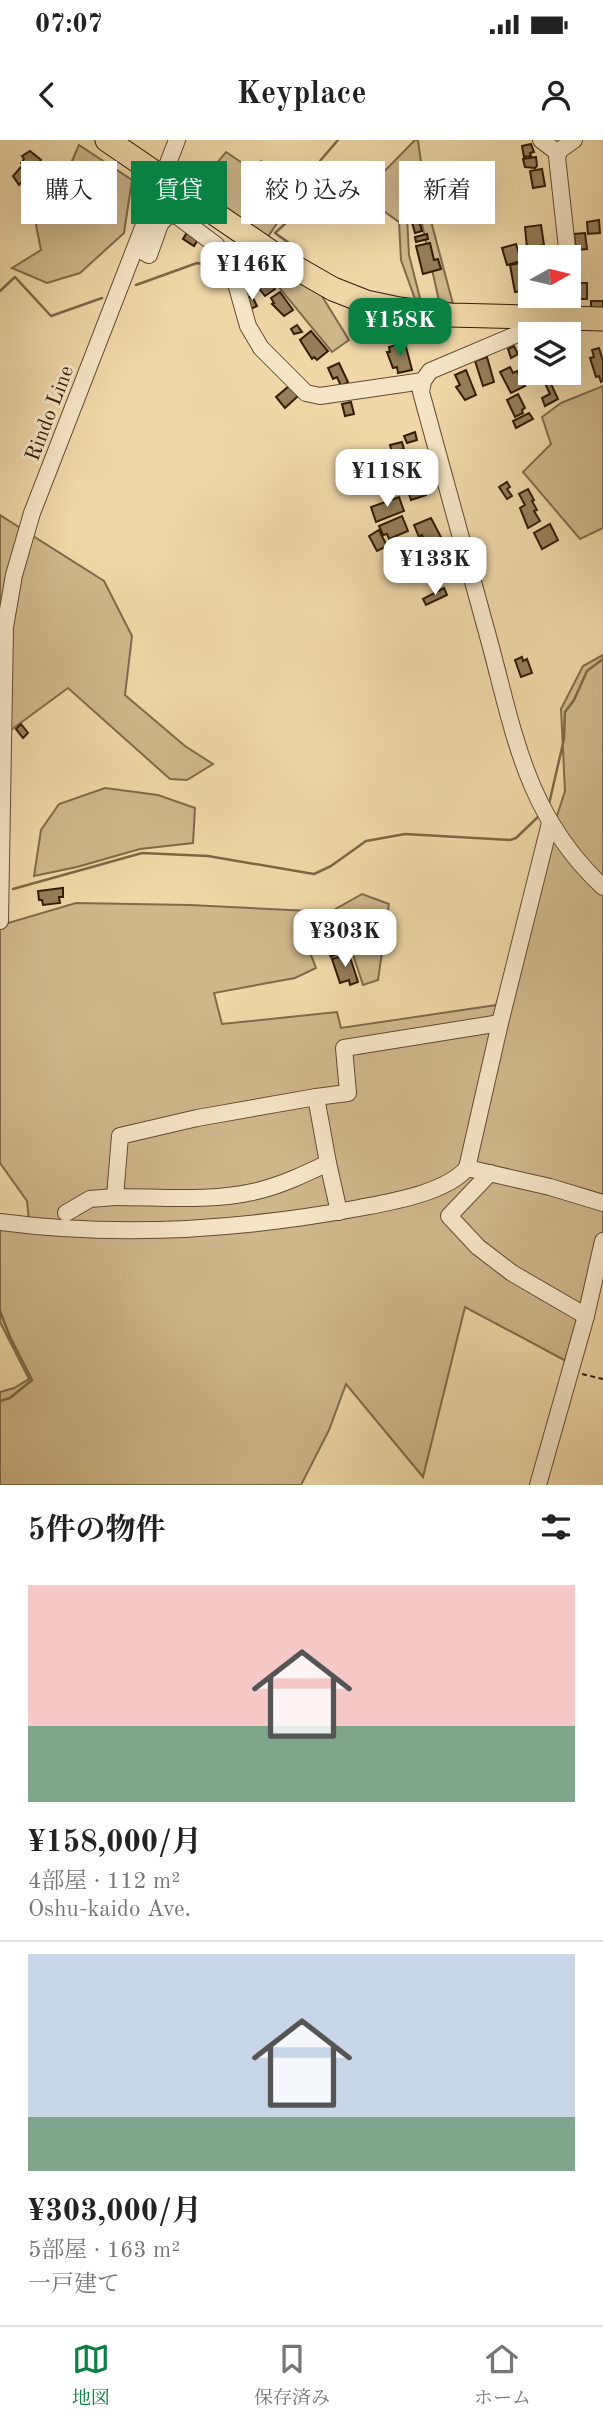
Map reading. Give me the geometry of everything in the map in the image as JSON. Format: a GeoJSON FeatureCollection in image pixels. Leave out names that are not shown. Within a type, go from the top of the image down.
{"type":"FeatureCollection","features":[{"type":"Feature","properties":{"kind":"highway"},"geometry":{"type":"LineString","coordinates":[[107,140],[137,161]]}},
{"type":"Feature","properties":{"kind":"highway"},"geometry":{"type":"LineString","coordinates":[[227,223],[284,261],[333,289],[366,302],[450,315],[603,319]]}},
{"type":"Feature","properties":{"kind":"street","name":"Rindo Line"},"geometry":{"type":"LineString","coordinates":[[169,161],[177,140]]}},
{"type":"Feature","properties":{"kind":"street"},"geometry":{"type":"LineString","coordinates":[[541,140],[558,153],[568,245]]}},
{"type":"Feature","properties":{"kind":"street"},"geometry":{"type":"LineString","coordinates":[[558,153],[574,140]]}},
{"type":"Feature","properties":{"kind":"street"},"geometry":{"type":"LineString","coordinates":[[136,248],[149,255],[160,225],[167,216],[176,215],[216,245],[233,273],[253,336],[261,348],[306,393],[320,396],[423,381]]}},
{"type":"Feature","properties":{"kind":"street","name":"Rindo Line"},"geometry":{"type":"LineString","coordinates":[[0,921],[5,627],[13,575],[32,513],[145,224]]}},
{"type":"Feature","properties":{"kind":"street"},"geometry":{"type":"LineString","coordinates":[[570,308],[570,318]]}},
{"type":"Feature","properties":{"kind":"street"},"geometry":{"type":"LineString","coordinates":[[543,318],[520,333],[430,371],[423,381],[421,392],[518,748],[535,797],[580,864],[603,887]]}},
{"type":"Feature","properties":{"kind":"street"},"geometry":{"type":"LineString","coordinates":[[0,1222],[107,1231],[241,1226],[339,1212],[410,1197],[451,1181],[467,1168],[500,1023],[551,824]]}},
{"type":"Feature","properties":{"kind":"street"},"geometry":{"type":"LineString","coordinates":[[115,1197],[120,1136],[197,1118],[348,1093],[344,1048],[500,1023]]}},
{"type":"Feature","properties":{"kind":"street"},"geometry":{"type":"LineString","coordinates":[[316,1097],[339,1212]]}},
{"type":"Feature","properties":{"kind":"street"},"geometry":{"type":"LineString","coordinates":[[66,1213],[90,1199],[212,1196],[253,1192],[302,1176],[328,1163]]}},
{"type":"Feature","properties":{"kind":"street"},"geometry":{"type":"LineString","coordinates":[[467,1168],[562,1190],[603,1203]]}},
{"type":"Feature","properties":{"kind":"street"},"geometry":{"type":"LineString","coordinates":[[490,1173],[449,1216],[478,1247],[512,1273],[586,1316]]}},
{"type":"Feature","properties":{"kind":"street"},"geometry":{"type":"LineString","coordinates":[[538,1485],[586,1316],[603,1241]]}},
{"type":"Feature","properties":{"kind":"path"},"geometry":{"type":"LineString","coordinates":[[571,1371],[603,1379]]}},
{"type":"Feature","properties":{"kind":"shaded area"},"geometry":{"type":"Polygon","coordinates":[[[418,140],[421,161],[399,161],[399,222],[385,212],[385,171],[418,140]]]}},
{"type":"Feature","properties":{"kind":"shaded area"},"geometry":{"type":"Polygon","coordinates":[[[79,145],[103,161],[72,161],[79,145]]]}},
{"type":"Feature","properties":{"kind":"shaded area"},"geometry":{"type":"Polygon","coordinates":[[[226,152],[241,162],[241,220],[227,211],[227,161],[218,161],[226,152]]]}},
{"type":"Feature","properties":{"kind":"shaded area"},"geometry":{"type":"Polygon","coordinates":[[[117,170],[131,179],[124,233],[80,273],[47,283],[12,268],[41,250],[36,224],[117,224],[117,170]]]}},
{"type":"Feature","properties":{"kind":"shaded area"},"geometry":{"type":"Polygon","coordinates":[[[246,224],[277,224],[267,238],[246,224]]]}},
{"type":"Feature","properties":{"kind":"shaded area"},"geometry":{"type":"Polygon","coordinates":[[[399,224],[407,224],[409,255],[420,298],[415,299],[401,260],[399,224]]]}},
{"type":"Feature","properties":{"kind":"shaded area"},"geometry":{"type":"Polygon","coordinates":[[[422,224],[432,224],[453,304],[439,301],[422,224]]]}},
{"type":"Feature","properties":{"kind":"shaded area"},"geometry":{"type":"Polygon","coordinates":[[[271,267],[320,293],[349,340],[332,352],[264,269],[271,267]]]}},
{"type":"Feature","properties":{"kind":"shaded area"},"geometry":{"type":"Polygon","coordinates":[[[603,386],[603,528],[580,539],[523,472],[551,444],[542,417],[561,403],[603,386]]]}},
{"type":"Feature","properties":{"kind":"shaded area"},"geometry":{"type":"Polygon","coordinates":[[[0,515],[104,581],[132,636],[125,695],[185,746],[213,764],[187,780],[170,779],[68,688],[0,738],[0,515]]]}},
{"type":"Feature","properties":{"kind":"shaded area"},"geometry":{"type":"Polygon","coordinates":[[[603,655],[603,1268],[566,1361],[465,1307],[423,1477],[346,1384],[329,1430],[301,1485],[0,1485],[0,1392],[29,1379],[0,1322],[0,1223],[29,1221],[27,1201],[0,1163],[0,766],[5,924],[76,903],[330,912],[362,894],[389,904],[378,980],[363,985],[346,933],[302,932],[316,968],[295,978],[214,993],[222,1024],[337,1012],[341,1028],[496,1005],[565,791],[561,709],[583,666],[603,655]]]}},
{"type":"Feature","properties":{"kind":"shaded area"},"geometry":{"type":"Polygon","coordinates":[[[105,788],[158,795],[195,808],[193,843],[140,849],[34,876],[41,830],[59,804],[105,788]]]}},
{"type":"Feature","properties":{"kind":"building"},"geometry":{"type":"Polygon","coordinates":[[[531,144],[534,152],[530,153],[531,156],[524,157],[522,146],[531,144]]]}},
{"type":"Feature","properties":{"kind":"building"},"geometry":{"type":"Polygon","coordinates":[[[30,151],[41,160],[22,161],[22,156],[30,151]]]}},
{"type":"Feature","properties":{"kind":"building"},"geometry":{"type":"Polygon","coordinates":[[[536,157],[535,168],[525,167],[523,159],[536,157]]]}},
{"type":"Feature","properties":{"kind":"building"},"geometry":{"type":"Polygon","coordinates":[[[21,167],[19,185],[13,176],[21,167]]]}},
{"type":"Feature","properties":{"kind":"building"},"geometry":{"type":"Polygon","coordinates":[[[542,169],[545,186],[533,188],[530,171],[542,169]]]}},
{"type":"Feature","properties":{"kind":"building"},"geometry":{"type":"Polygon","coordinates":[[[599,220],[600,233],[588,234],[587,222],[599,220]]]}},
{"type":"Feature","properties":{"kind":"building"},"geometry":{"type":"Polygon","coordinates":[[[412,224],[420,224],[422,231],[415,233],[412,224]]]}},
{"type":"Feature","properties":{"kind":"building"},"geometry":{"type":"Polygon","coordinates":[[[541,225],[544,245],[527,245],[525,227],[541,225]]]}},
{"type":"Feature","properties":{"kind":"building"},"geometry":{"type":"Polygon","coordinates":[[[188,231],[199,238],[194,246],[183,239],[188,231]]]}},
{"type":"Feature","properties":{"kind":"building"},"geometry":{"type":"Polygon","coordinates":[[[585,233],[587,249],[581,250],[581,245],[575,245],[574,234],[585,233]]]}},
{"type":"Feature","properties":{"kind":"building"},"geometry":{"type":"Polygon","coordinates":[[[427,234],[428,239],[416,242],[415,237],[427,234]]]}},
{"type":"Feature","properties":{"kind":"building"},"geometry":{"type":"Polygon","coordinates":[[[430,243],[434,260],[438,259],[441,269],[423,274],[416,246],[430,243]]]}},
{"type":"Feature","properties":{"kind":"building"},"geometry":{"type":"Polygon","coordinates":[[[516,244],[518,262],[507,265],[502,248],[516,244]]]}},
{"type":"Feature","properties":{"kind":"building"},"geometry":{"type":"Polygon","coordinates":[[[249,261],[262,279],[251,286],[239,268],[249,261]]]}},
{"type":"Feature","properties":{"kind":"building"},"geometry":{"type":"Polygon","coordinates":[[[518,263],[518,292],[515,292],[510,265],[518,263]]]}},
{"type":"Feature","properties":{"kind":"building"},"geometry":{"type":"Polygon","coordinates":[[[267,278],[275,289],[265,296],[257,286],[267,278]]]}},
{"type":"Feature","properties":{"kind":"building"},"geometry":{"type":"Polygon","coordinates":[[[581,283],[587,283],[587,299],[581,299],[581,283]]]}},
{"type":"Feature","properties":{"kind":"building"},"geometry":{"type":"Polygon","coordinates":[[[280,292],[293,310],[284,316],[272,304],[274,303],[271,298],[280,292]]]}},
{"type":"Feature","properties":{"kind":"building"},"geometry":{"type":"Polygon","coordinates":[[[252,296],[257,306],[251,309],[246,299],[252,296]]]}},
{"type":"Feature","properties":{"kind":"building"},"geometry":{"type":"Polygon","coordinates":[[[591,301],[603,301],[603,310],[591,310],[591,301]]]}},
{"type":"Feature","properties":{"kind":"building"},"geometry":{"type":"Polygon","coordinates":[[[297,325],[302,332],[294,334],[291,329],[297,325]]]}},
{"type":"Feature","properties":{"kind":"building"},"geometry":{"type":"Polygon","coordinates":[[[390,326],[410,328],[410,341],[389,340],[390,326]]]}},
{"type":"Feature","properties":{"kind":"building"},"geometry":{"type":"Polygon","coordinates":[[[311,331],[328,351],[317,360],[314,357],[312,359],[300,340],[311,331]]]}},
{"type":"Feature","properties":{"kind":"building"},"geometry":{"type":"Polygon","coordinates":[[[405,343],[412,370],[398,373],[397,367],[393,368],[387,352],[390,352],[389,347],[405,343]]]}},
{"type":"Feature","properties":{"kind":"building"},"geometry":{"type":"Polygon","coordinates":[[[514,346],[518,354],[511,358],[508,349],[514,346]]]}},
{"type":"Feature","properties":{"kind":"building"},"geometry":{"type":"Polygon","coordinates":[[[599,348],[603,361],[601,382],[599,376],[596,377],[590,358],[594,357],[592,350],[599,348]]]}},
{"type":"Feature","properties":{"kind":"building"},"geometry":{"type":"Polygon","coordinates":[[[487,357],[494,382],[483,386],[475,361],[487,357]]]}},
{"type":"Feature","properties":{"kind":"building"},"geometry":{"type":"Polygon","coordinates":[[[339,363],[348,382],[341,386],[337,377],[333,379],[328,368],[339,363]]]}},
{"type":"Feature","properties":{"kind":"building"},"geometry":{"type":"Polygon","coordinates":[[[510,367],[513,373],[518,373],[518,385],[525,386],[511,393],[500,372],[510,367]]]}},
{"type":"Feature","properties":{"kind":"building"},"geometry":{"type":"Polygon","coordinates":[[[466,370],[476,395],[465,400],[456,387],[460,385],[455,375],[466,370]]]}},
{"type":"Feature","properties":{"kind":"building"},"geometry":{"type":"Polygon","coordinates":[[[546,385],[552,385],[558,399],[545,406],[542,398],[550,394],[546,385]]]}},
{"type":"Feature","properties":{"kind":"building"},"geometry":{"type":"Polygon","coordinates":[[[289,386],[298,396],[285,408],[276,397],[289,386]]]}},
{"type":"Feature","properties":{"kind":"building"},"geometry":{"type":"Polygon","coordinates":[[[518,394],[525,408],[523,413],[515,417],[507,400],[518,394]]]}},
{"type":"Feature","properties":{"kind":"building"},"geometry":{"type":"Polygon","coordinates":[[[351,402],[354,414],[345,416],[342,404],[351,402]]]}},
{"type":"Feature","properties":{"kind":"building"},"geometry":{"type":"Polygon","coordinates":[[[529,413],[533,419],[516,428],[513,421],[529,413]]]}},
{"type":"Feature","properties":{"kind":"building"},"geometry":{"type":"Polygon","coordinates":[[[415,432],[417,440],[407,443],[404,436],[415,432]]]}},
{"type":"Feature","properties":{"kind":"building"},"geometry":{"type":"Polygon","coordinates":[[[402,442],[404,449],[392,452],[390,445],[402,442]]]}},
{"type":"Feature","properties":{"kind":"building"},"geometry":{"type":"Polygon","coordinates":[[[411,450],[414,461],[399,463],[396,454],[411,450]]]}},
{"type":"Feature","properties":{"kind":"building"},"geometry":{"type":"Polygon","coordinates":[[[418,464],[427,489],[424,489],[426,495],[411,500],[403,476],[406,475],[405,471],[410,470],[409,467],[418,464]]]}},
{"type":"Feature","properties":{"kind":"building"},"geometry":{"type":"Polygon","coordinates":[[[507,482],[510,487],[507,489],[512,496],[507,499],[499,487],[507,482]]]}},
{"type":"Feature","properties":{"kind":"building"},"geometry":{"type":"Polygon","coordinates":[[[528,489],[537,510],[534,511],[540,521],[528,528],[520,508],[525,505],[519,494],[528,489]]]}},
{"type":"Feature","properties":{"kind":"building"},"geometry":{"type":"Polygon","coordinates":[[[399,497],[404,511],[376,522],[371,507],[399,497]]]}},
{"type":"Feature","properties":{"kind":"building"},"geometry":{"type":"Polygon","coordinates":[[[402,516],[408,531],[389,539],[387,534],[383,535],[379,526],[402,516]]]}},
{"type":"Feature","properties":{"kind":"building"},"geometry":{"type":"Polygon","coordinates":[[[431,518],[443,541],[428,548],[414,525],[431,518]]]}},
{"type":"Feature","properties":{"kind":"building"},"geometry":{"type":"Polygon","coordinates":[[[550,524],[558,540],[542,549],[534,533],[550,524]]]}},
{"type":"Feature","properties":{"kind":"building"},"geometry":{"type":"Polygon","coordinates":[[[379,530],[387,546],[377,551],[369,536],[379,530]]]}},
{"type":"Feature","properties":{"kind":"building"},"geometry":{"type":"Polygon","coordinates":[[[452,547],[456,563],[443,566],[439,550],[452,547]]]}},
{"type":"Feature","properties":{"kind":"building"},"geometry":{"type":"Polygon","coordinates":[[[444,588],[447,595],[426,605],[423,599],[444,588]]]}},
{"type":"Feature","properties":{"kind":"building"},"geometry":{"type":"Polygon","coordinates":[[[522,657],[523,661],[527,659],[532,673],[521,677],[515,660],[522,657]]]}},
{"type":"Feature","properties":{"kind":"building"},"geometry":{"type":"Polygon","coordinates":[[[21,724],[28,733],[23,738],[16,729],[21,724]]]}},
{"type":"Feature","properties":{"kind":"building"},"geometry":{"type":"Polygon","coordinates":[[[63,888],[63,897],[59,897],[60,903],[43,905],[42,900],[39,900],[38,891],[63,888]]]}},
{"type":"Feature","properties":{"kind":"building"},"geometry":{"type":"Polygon","coordinates":[[[320,935],[323,944],[326,943],[325,940],[336,936],[341,952],[331,957],[328,951],[311,954],[305,938],[320,935]]]}},
{"type":"Feature","properties":{"kind":"building"},"geometry":{"type":"Polygon","coordinates":[[[349,954],[358,982],[350,985],[349,980],[340,983],[332,959],[349,954]]]}},
{"type":"Feature","properties":{"kind":"waterway"},"geometry":{"type":"LineString","coordinates":[[296,248],[275,233],[287,222],[316,174],[320,161],[338,140]]}},
{"type":"Feature","properties":{"kind":"waterway"},"geometry":{"type":"LineString","coordinates":[[233,259],[243,254],[264,266],[267,265]]}},
{"type":"Feature","properties":{"kind":"waterway"},"geometry":{"type":"LineString","coordinates":[[136,285],[197,263],[216,267],[224,265]]}},
{"type":"Feature","properties":{"kind":"waterway"},"geometry":{"type":"LineString","coordinates":[[0,291],[15,277],[51,316],[102,298]]}},
{"type":"Feature","properties":{"kind":"waterway"},"geometry":{"type":"LineString","coordinates":[[549,804],[564,739],[565,712],[574,700],[587,671],[603,659]]}},
{"type":"Feature","properties":{"kind":"waterway"},"geometry":{"type":"LineString","coordinates":[[13,889],[142,853],[208,856],[314,874],[331,866],[366,841],[405,834],[510,840],[516,838],[541,814]]}},
{"type":"Feature","properties":{"kind":"waterway"},"geometry":{"type":"LineString","coordinates":[[0,1311],[32,1380],[10,1398],[0,1401]]}}]}
